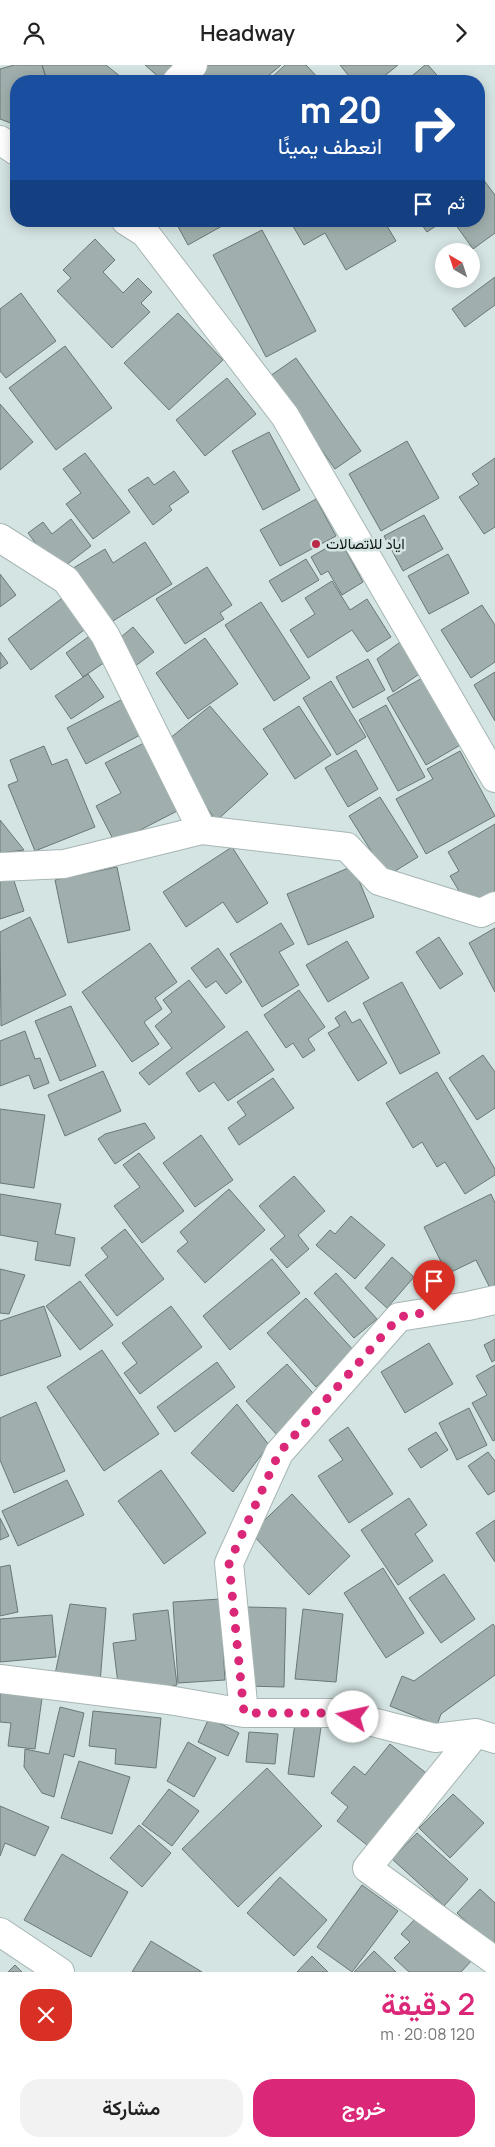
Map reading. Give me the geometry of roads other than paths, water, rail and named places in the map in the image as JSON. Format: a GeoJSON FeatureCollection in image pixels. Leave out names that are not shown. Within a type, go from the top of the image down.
{"type":"FeatureCollection","features":[{"type":"Feature","properties":{"kind":"street"},"geometry":{"type":"LineString","coordinates":[[183,75],[193,65]]}},
{"type":"Feature","properties":{"kind":"street"},"geometry":{"type":"LineString","coordinates":[[136,227],[145,233],[285,416],[495,778]]}},
{"type":"Feature","properties":{"kind":"street"},"geometry":{"type":"LineString","coordinates":[[0,538],[66,580],[105,635],[202,831]]}},
{"type":"Feature","properties":{"kind":"street"},"geometry":{"type":"LineString","coordinates":[[0,867],[64,864],[202,831],[347,847],[379,881],[481,913],[495,906]]}},
{"type":"Feature","properties":{"kind":"street"},"geometry":{"type":"LineString","coordinates":[[244,1713],[229,1563],[279,1453],[399,1317],[468,1306],[495,1299]]}},
{"type":"Feature","properties":{"kind":"street"},"geometry":{"type":"LineString","coordinates":[[0,1679],[169,1700],[244,1713],[336,1713],[436,1738],[485,1736]]}},
{"type":"Feature","properties":{"kind":"street"},"geometry":{"type":"LineString","coordinates":[[485,1736],[368,1868],[495,1961]]}},
{"type":"Feature","properties":{"kind":"street"},"geometry":{"type":"LineString","coordinates":[[2,1936],[60,1972]]}},
{"type":"Feature","properties":{"kind":"place","name":"اياد للاتصالات"},"geometry":{"type":"Point","coordinates":[316,544]}}]}
